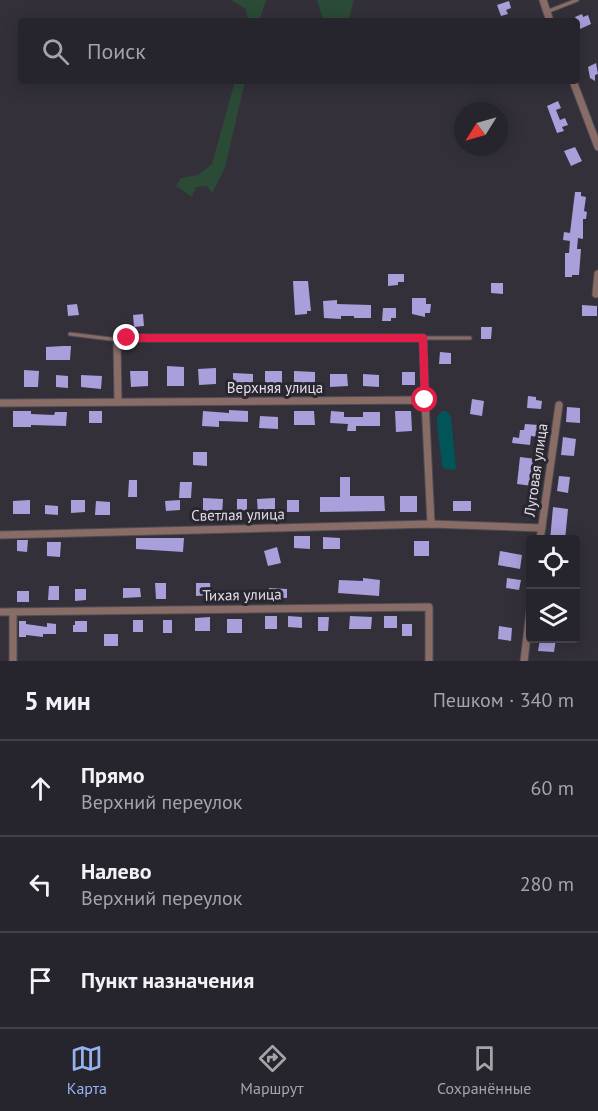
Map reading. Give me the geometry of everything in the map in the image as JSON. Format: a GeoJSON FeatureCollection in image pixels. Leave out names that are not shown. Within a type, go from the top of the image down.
{"type":"FeatureCollection","features":[{"type":"Feature","properties":{"kind":"street"},"geometry":{"type":"LineString","coordinates":[[543,0],[549,18]]}},
{"type":"Feature","properties":{"kind":"street"},"geometry":{"type":"LineString","coordinates":[[574,84],[598,147]]}},
{"type":"Feature","properties":{"kind":"street"},"geometry":{"type":"LineString","coordinates":[[596,294],[598,274]]}},
{"type":"Feature","properties":{"kind":"street"},"geometry":{"type":"LineString","coordinates":[[118,402],[117,344],[127,338],[423,338],[431,524]]}},
{"type":"Feature","properties":{"kind":"street","name":"Верхняя улица"},"geometry":{"type":"LineString","coordinates":[[0,403],[425,400]]}},
{"type":"Feature","properties":{"kind":"street","name":"Луговая улица"},"geometry":{"type":"LineString","coordinates":[[541,535],[559,405]]}},
{"type":"Feature","properties":{"kind":"street","name":"Светлая улица"},"geometry":{"type":"LineString","coordinates":[[0,535],[431,524],[542,528]]}},
{"type":"Feature","properties":{"kind":"street","name":"Тихая улица"},"geometry":{"type":"LineString","coordinates":[[0,612],[429,607],[429,661]]}},
{"type":"Feature","properties":{"kind":"street"},"geometry":{"type":"LineString","coordinates":[[13,661],[14,612]]}},
{"type":"Feature","properties":{"kind":"street"},"geometry":{"type":"LineString","coordinates":[[524,661],[527,643]]}},
{"type":"Feature","properties":{"kind":"lane"},"geometry":{"type":"LineString","coordinates":[[547,11],[577,0]]}},
{"type":"Feature","properties":{"kind":"lane"},"geometry":{"type":"LineString","coordinates":[[70,334],[121,340]]}},
{"type":"Feature","properties":{"kind":"lane"},"geometry":{"type":"LineString","coordinates":[[423,338],[470,338]]}},
{"type":"Feature","properties":{"kind":"green space"},"geometry":{"type":"Polygon","coordinates":[[[231,0],[266,0],[260,18],[248,18],[246,9],[231,0]]]}},
{"type":"Feature","properties":{"kind":"green space"},"geometry":{"type":"Polygon","coordinates":[[[317,0],[354,0],[349,18],[323,18],[317,0]]]}},
{"type":"Feature","properties":{"kind":"green space"},"geometry":{"type":"Polygon","coordinates":[[[234,84],[244,84],[225,168],[212,193],[207,186],[196,187],[192,197],[176,186],[181,178],[198,175],[212,164],[234,84]]]}},
{"type":"Feature","properties":{"kind":"water"},"geometry":{"type":"Polygon","coordinates":[[[442,411],[447,411],[451,417],[455,470],[445,469],[442,466],[437,417],[442,411]]]}},
{"type":"Feature","properties":{"kind":"building"},"geometry":{"type":"Polygon","coordinates":[[[509,1],[511,8],[506,10],[508,14],[501,16],[497,5],[509,1]]]}},
{"type":"Feature","properties":{"kind":"building"},"geometry":{"type":"Polygon","coordinates":[[[582,14],[583,17],[588,15],[591,24],[580,29],[580,18],[575,17],[582,14]]]}},
{"type":"Feature","properties":{"kind":"building"},"geometry":{"type":"Polygon","coordinates":[[[596,63],[598,74],[595,75],[595,81],[590,78],[588,67],[596,63]]]}},
{"type":"Feature","properties":{"kind":"building"},"geometry":{"type":"Polygon","coordinates":[[[558,101],[561,108],[556,110],[560,120],[565,118],[568,125],[562,127],[564,131],[557,133],[547,106],[558,101]]]}},
{"type":"Feature","properties":{"kind":"building"},"geometry":{"type":"Polygon","coordinates":[[[575,147],[582,161],[571,166],[564,151],[575,147]]]}},
{"type":"Feature","properties":{"kind":"building"},"geometry":{"type":"Polygon","coordinates":[[[575,192],[581,192],[581,196],[586,197],[584,211],[587,212],[586,219],[583,219],[583,239],[578,238],[577,249],[581,249],[579,275],[565,277],[565,253],[569,253],[570,241],[563,240],[564,232],[570,233],[575,192]]]}},
{"type":"Feature","properties":{"kind":"building"},"geometry":{"type":"Polygon","coordinates":[[[388,274],[404,274],[404,282],[388,286],[388,274]]]}},
{"type":"Feature","properties":{"kind":"building"},"geometry":{"type":"Polygon","coordinates":[[[293,281],[308,281],[311,311],[307,311],[307,314],[295,315],[293,281]]]}},
{"type":"Feature","properties":{"kind":"building"},"geometry":{"type":"Polygon","coordinates":[[[491,283],[503,283],[503,294],[491,293],[491,283]]]}},
{"type":"Feature","properties":{"kind":"building"},"geometry":{"type":"Polygon","coordinates":[[[412,298],[426,298],[426,304],[431,304],[430,313],[425,313],[425,317],[412,314],[412,298]]]}},
{"type":"Feature","properties":{"kind":"building"},"geometry":{"type":"Polygon","coordinates":[[[337,300],[337,304],[371,305],[371,318],[341,316],[341,319],[324,318],[323,301],[337,300]]]}},
{"type":"Feature","properties":{"kind":"building"},"geometry":{"type":"Polygon","coordinates":[[[77,304],[79,315],[68,316],[67,305],[77,304]]]}},
{"type":"Feature","properties":{"kind":"building"},"geometry":{"type":"Polygon","coordinates":[[[582,305],[597,306],[597,316],[582,316],[582,305]]]}},
{"type":"Feature","properties":{"kind":"building"},"geometry":{"type":"Polygon","coordinates":[[[383,308],[396,308],[396,318],[391,318],[391,321],[382,321],[383,308]]]}},
{"type":"Feature","properties":{"kind":"building"},"geometry":{"type":"Polygon","coordinates":[[[143,314],[144,326],[134,327],[133,315],[143,314]]]}},
{"type":"Feature","properties":{"kind":"building"},"geometry":{"type":"Polygon","coordinates":[[[481,327],[492,327],[491,339],[481,339],[481,327]]]}},
{"type":"Feature","properties":{"kind":"building"},"geometry":{"type":"Polygon","coordinates":[[[71,346],[70,360],[46,360],[46,347],[71,346]]]}},
{"type":"Feature","properties":{"kind":"building"},"geometry":{"type":"Polygon","coordinates":[[[440,352],[451,353],[451,364],[439,364],[440,352]]]}},
{"type":"Feature","properties":{"kind":"building"},"geometry":{"type":"Polygon","coordinates":[[[167,366],[184,367],[184,386],[167,386],[167,366]]]}},
{"type":"Feature","properties":{"kind":"building"},"geometry":{"type":"Polygon","coordinates":[[[216,368],[216,384],[199,385],[198,369],[216,368]]]}},
{"type":"Feature","properties":{"kind":"building"},"geometry":{"type":"Polygon","coordinates":[[[24,370],[39,371],[38,387],[24,387],[24,370]]]}},
{"type":"Feature","properties":{"kind":"building"},"geometry":{"type":"Polygon","coordinates":[[[130,371],[148,371],[148,386],[131,387],[130,371]]]}},
{"type":"Feature","properties":{"kind":"building"},"geometry":{"type":"Polygon","coordinates":[[[265,371],[282,371],[282,384],[265,384],[265,371]]]}},
{"type":"Feature","properties":{"kind":"building"},"geometry":{"type":"Polygon","coordinates":[[[294,371],[315,372],[315,387],[294,387],[294,371]]]}},
{"type":"Feature","properties":{"kind":"building"},"geometry":{"type":"Polygon","coordinates":[[[402,372],[415,372],[415,385],[402,385],[402,372]]]}},
{"type":"Feature","properties":{"kind":"building"},"geometry":{"type":"Polygon","coordinates":[[[233,373],[253,374],[253,387],[233,386],[233,373]]]}},
{"type":"Feature","properties":{"kind":"building"},"geometry":{"type":"Polygon","coordinates":[[[330,374],[347,374],[348,386],[330,387],[330,374]]]}},
{"type":"Feature","properties":{"kind":"building"},"geometry":{"type":"Polygon","coordinates":[[[363,374],[379,375],[379,387],[363,386],[363,374]]]}},
{"type":"Feature","properties":{"kind":"building"},"geometry":{"type":"Polygon","coordinates":[[[56,375],[68,376],[68,388],[56,387],[56,375]]]}},
{"type":"Feature","properties":{"kind":"building"},"geometry":{"type":"Polygon","coordinates":[[[81,375],[102,376],[101,389],[81,387],[81,375]]]}},
{"type":"Feature","properties":{"kind":"building"},"geometry":{"type":"Polygon","coordinates":[[[528,396],[542,401],[541,409],[527,408],[528,396]]]}},
{"type":"Feature","properties":{"kind":"building"},"geometry":{"type":"Polygon","coordinates":[[[472,399],[484,401],[482,416],[470,414],[472,399]]]}},
{"type":"Feature","properties":{"kind":"building"},"geometry":{"type":"Polygon","coordinates":[[[567,407],[580,408],[580,423],[566,422],[567,407]]]}},
{"type":"Feature","properties":{"kind":"building"},"geometry":{"type":"Polygon","coordinates":[[[229,410],[248,411],[248,422],[219,421],[219,427],[202,426],[203,411],[229,413],[229,410]]]}},
{"type":"Feature","properties":{"kind":"building"},"geometry":{"type":"Polygon","coordinates":[[[13,411],[54,415],[55,412],[67,412],[66,426],[13,427],[13,411]]]}},
{"type":"Feature","properties":{"kind":"building"},"geometry":{"type":"Polygon","coordinates":[[[89,411],[102,411],[102,423],[89,423],[89,411]]]}},
{"type":"Feature","properties":{"kind":"building"},"geometry":{"type":"Polygon","coordinates":[[[294,411],[314,411],[315,425],[294,425],[294,411]]]}},
{"type":"Feature","properties":{"kind":"building"},"geometry":{"type":"Polygon","coordinates":[[[331,411],[344,412],[344,417],[363,417],[363,412],[380,412],[380,426],[356,426],[356,431],[347,431],[348,424],[330,423],[331,411]]]}},
{"type":"Feature","properties":{"kind":"building"},"geometry":{"type":"Polygon","coordinates":[[[395,411],[411,411],[412,431],[396,432],[395,411]]]}},
{"type":"Feature","properties":{"kind":"building"},"geometry":{"type":"Polygon","coordinates":[[[260,416],[278,417],[278,429],[259,428],[260,416]]]}},
{"type":"Feature","properties":{"kind":"building"},"geometry":{"type":"Polygon","coordinates":[[[525,424],[539,425],[538,437],[531,436],[530,445],[512,443],[513,437],[519,438],[520,430],[524,430],[525,424]]]}},
{"type":"Feature","properties":{"kind":"building"},"geometry":{"type":"Polygon","coordinates":[[[563,437],[576,439],[574,456],[561,455],[563,437]]]}},
{"type":"Feature","properties":{"kind":"building"},"geometry":{"type":"Polygon","coordinates":[[[193,452],[207,452],[207,466],[193,465],[193,452]]]}},
{"type":"Feature","properties":{"kind":"building"},"geometry":{"type":"Polygon","coordinates":[[[520,457],[536,459],[533,486],[517,484],[520,457]]]}},
{"type":"Feature","properties":{"kind":"building"},"geometry":{"type":"Polygon","coordinates":[[[559,476],[570,477],[568,493],[557,491],[559,476]]]}},
{"type":"Feature","properties":{"kind":"building"},"geometry":{"type":"Polygon","coordinates":[[[340,477],[350,477],[350,496],[384,496],[385,511],[320,512],[320,497],[340,497],[340,477]]]}},
{"type":"Feature","properties":{"kind":"building"},"geometry":{"type":"Polygon","coordinates":[[[129,480],[137,480],[137,497],[128,497],[129,480]]]}},
{"type":"Feature","properties":{"kind":"building"},"geometry":{"type":"Polygon","coordinates":[[[180,482],[192,482],[191,498],[179,498],[180,482]]]}},
{"type":"Feature","properties":{"kind":"building"},"geometry":{"type":"Polygon","coordinates":[[[400,496],[417,496],[417,512],[400,512],[400,496]]]}},
{"type":"Feature","properties":{"kind":"building"},"geometry":{"type":"Polygon","coordinates":[[[203,498],[223,499],[222,515],[203,514],[203,498]]]}},
{"type":"Feature","properties":{"kind":"building"},"geometry":{"type":"Polygon","coordinates":[[[275,498],[275,513],[258,514],[257,499],[275,498]]]}},
{"type":"Feature","properties":{"kind":"building"},"geometry":{"type":"Polygon","coordinates":[[[237,499],[247,499],[247,514],[237,514],[237,499]]]}},
{"type":"Feature","properties":{"kind":"building"},"geometry":{"type":"Polygon","coordinates":[[[30,500],[30,514],[13,514],[13,501],[30,500]]]}},
{"type":"Feature","properties":{"kind":"building"},"geometry":{"type":"Polygon","coordinates":[[[71,500],[85,500],[85,512],[71,513],[71,500]]]}},
{"type":"Feature","properties":{"kind":"building"},"geometry":{"type":"Polygon","coordinates":[[[180,500],[180,510],[166,511],[165,501],[180,500]]]}},
{"type":"Feature","properties":{"kind":"building"},"geometry":{"type":"Polygon","coordinates":[[[287,500],[299,500],[299,512],[287,512],[287,500]]]}},
{"type":"Feature","properties":{"kind":"building"},"geometry":{"type":"Polygon","coordinates":[[[96,501],[110,502],[110,515],[95,515],[96,501]]]}},
{"type":"Feature","properties":{"kind":"building"},"geometry":{"type":"Polygon","coordinates":[[[453,501],[471,501],[471,511],[453,511],[453,501]]]}},
{"type":"Feature","properties":{"kind":"building"},"geometry":{"type":"Polygon","coordinates":[[[45,505],[58,506],[58,515],[45,514],[45,505]]]}},
{"type":"Feature","properties":{"kind":"building"},"geometry":{"type":"Polygon","coordinates":[[[553,507],[568,509],[565,535],[550,535],[553,507]]]}},
{"type":"Feature","properties":{"kind":"building"},"geometry":{"type":"Polygon","coordinates":[[[294,536],[310,536],[310,549],[294,548],[294,536]]]}},
{"type":"Feature","properties":{"kind":"building"},"geometry":{"type":"Polygon","coordinates":[[[323,537],[340,538],[340,549],[323,549],[323,537]]]}},
{"type":"Feature","properties":{"kind":"building"},"geometry":{"type":"Polygon","coordinates":[[[136,538],[184,538],[183,552],[136,549],[136,538]]]}},
{"type":"Feature","properties":{"kind":"building"},"geometry":{"type":"Polygon","coordinates":[[[17,540],[28,540],[27,552],[17,551],[17,540]]]}},
{"type":"Feature","properties":{"kind":"building"},"geometry":{"type":"Polygon","coordinates":[[[414,541],[429,541],[429,556],[414,556],[414,541]]]}},
{"type":"Feature","properties":{"kind":"building"},"geometry":{"type":"Polygon","coordinates":[[[47,542],[61,542],[60,557],[47,556],[47,542]]]}},
{"type":"Feature","properties":{"kind":"building"},"geometry":{"type":"Polygon","coordinates":[[[277,547],[281,563],[268,566],[264,551],[277,547]]]}},
{"type":"Feature","properties":{"kind":"building"},"geometry":{"type":"Polygon","coordinates":[[[500,551],[522,555],[520,569],[498,565],[500,551]]]}},
{"type":"Feature","properties":{"kind":"building"},"geometry":{"type":"Polygon","coordinates":[[[363,578],[380,580],[379,596],[338,593],[339,580],[363,581],[363,578]]]}},
{"type":"Feature","properties":{"kind":"building"},"geometry":{"type":"Polygon","coordinates":[[[507,578],[521,580],[519,590],[506,588],[507,578]]]}},
{"type":"Feature","properties":{"kind":"building"},"geometry":{"type":"Polygon","coordinates":[[[155,583],[166,583],[166,599],[156,599],[155,583]]]}},
{"type":"Feature","properties":{"kind":"building"},"geometry":{"type":"Polygon","coordinates":[[[196,583],[210,583],[211,595],[196,596],[196,583]]]}},
{"type":"Feature","properties":{"kind":"building"},"geometry":{"type":"Polygon","coordinates":[[[49,586],[59,586],[59,600],[48,600],[49,586]]]}},
{"type":"Feature","properties":{"kind":"building"},"geometry":{"type":"Polygon","coordinates":[[[123,588],[140,588],[141,597],[123,598],[123,588]]]}},
{"type":"Feature","properties":{"kind":"building"},"geometry":{"type":"Polygon","coordinates":[[[269,588],[287,589],[287,598],[268,597],[269,588]]]}},
{"type":"Feature","properties":{"kind":"building"},"geometry":{"type":"Polygon","coordinates":[[[75,589],[86,589],[86,600],[75,601],[75,589]]]}},
{"type":"Feature","properties":{"kind":"building"},"geometry":{"type":"Polygon","coordinates":[[[17,591],[29,591],[29,602],[17,602],[17,591]]]}},
{"type":"Feature","properties":{"kind":"building"},"geometry":{"type":"Polygon","coordinates":[[[265,616],[277,616],[277,629],[265,629],[265,616]]]}},
{"type":"Feature","properties":{"kind":"building"},"geometry":{"type":"Polygon","coordinates":[[[288,616],[302,617],[302,628],[288,627],[288,616]]]}},
{"type":"Feature","properties":{"kind":"building"},"geometry":{"type":"Polygon","coordinates":[[[350,616],[372,617],[371,629],[349,629],[350,616]]]}},
{"type":"Feature","properties":{"kind":"building"},"geometry":{"type":"Polygon","coordinates":[[[384,616],[397,616],[397,628],[384,628],[384,616]]]}},
{"type":"Feature","properties":{"kind":"building"},"geometry":{"type":"Polygon","coordinates":[[[210,617],[210,631],[195,631],[195,618],[210,617]]]}},
{"type":"Feature","properties":{"kind":"building"},"geometry":{"type":"Polygon","coordinates":[[[318,617],[329,617],[328,631],[318,631],[318,617]]]}},
{"type":"Feature","properties":{"kind":"building"},"geometry":{"type":"Polygon","coordinates":[[[227,619],[242,619],[242,633],[227,633],[227,619]]]}},
{"type":"Feature","properties":{"kind":"building"},"geometry":{"type":"Polygon","coordinates":[[[133,620],[143,620],[143,632],[133,632],[133,620]]]}},
{"type":"Feature","properties":{"kind":"building"},"geometry":{"type":"Polygon","coordinates":[[[163,620],[172,620],[172,633],[163,633],[163,620]]]}},
{"type":"Feature","properties":{"kind":"building"},"geometry":{"type":"Polygon","coordinates":[[[19,621],[47,627],[47,623],[56,624],[56,634],[43,634],[43,637],[26,635],[26,637],[19,637],[19,621]]]}},
{"type":"Feature","properties":{"kind":"building"},"geometry":{"type":"Polygon","coordinates":[[[75,621],[87,621],[87,632],[73,632],[75,621]]]}},
{"type":"Feature","properties":{"kind":"building"},"geometry":{"type":"Polygon","coordinates":[[[402,624],[412,624],[412,636],[402,636],[402,624]]]}},
{"type":"Feature","properties":{"kind":"building"},"geometry":{"type":"Polygon","coordinates":[[[499,626],[512,628],[511,641],[498,639],[499,626]]]}},
{"type":"Feature","properties":{"kind":"building"},"geometry":{"type":"Polygon","coordinates":[[[104,634],[118,634],[118,646],[104,646],[104,634]]]}},
{"type":"Feature","properties":{"kind":"building"},"geometry":{"type":"Polygon","coordinates":[[[539,643],[555,643],[554,652],[538,651],[539,643]]]}},
{"type":"Feature","properties":{"kind":"route"},"geometry":{"type":"LineString","coordinates":[[127,338],[423,338],[425,400]]}}]}
